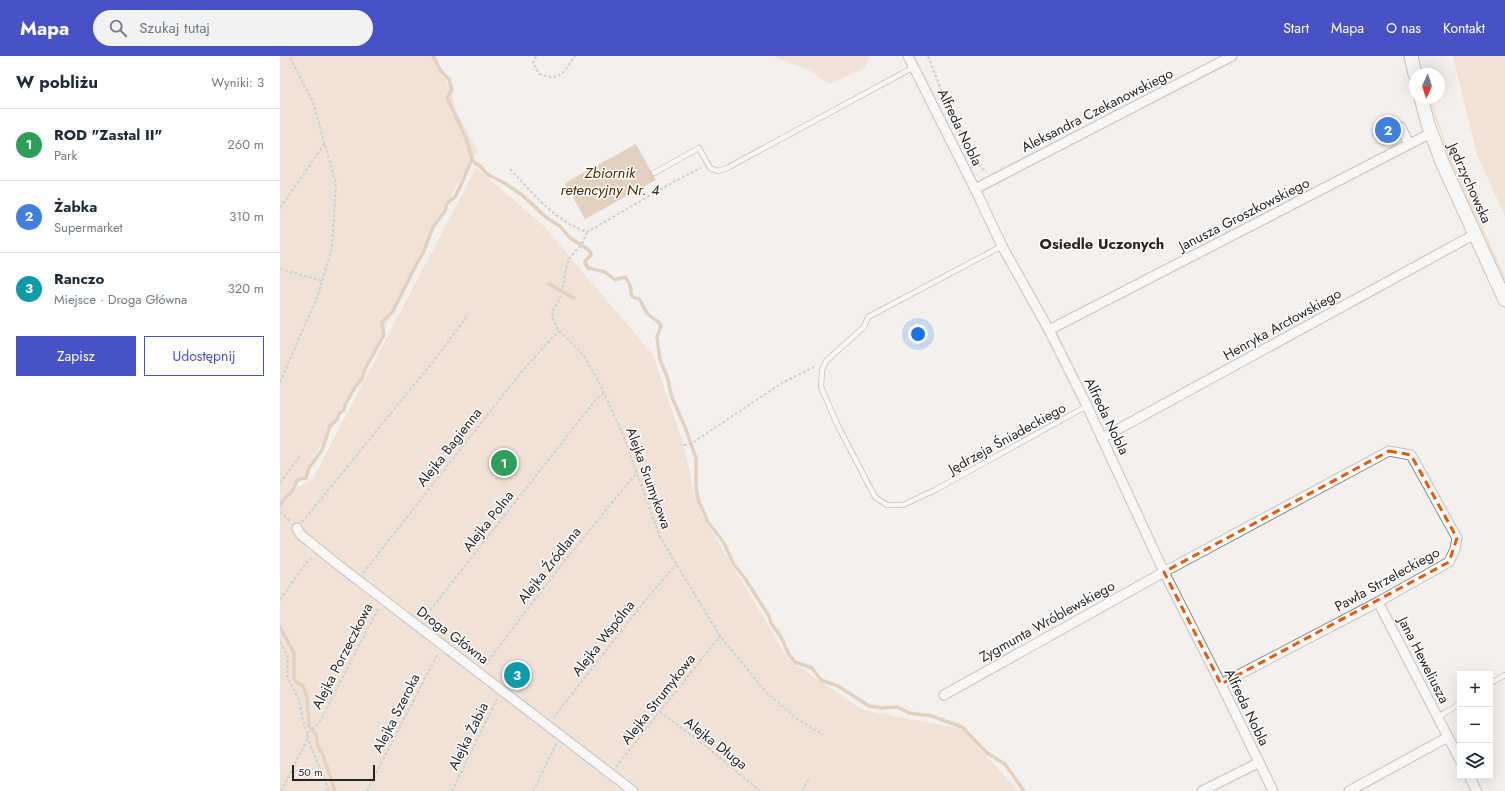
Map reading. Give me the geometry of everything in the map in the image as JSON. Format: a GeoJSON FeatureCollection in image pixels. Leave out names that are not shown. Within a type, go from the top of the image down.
{"type":"FeatureCollection","features":[{"type":"Feature","properties":{"kind":"main road"},"geometry":{"type":"LineString","coordinates":[[1412,56],[1414,68]]}},
{"type":"Feature","properties":{"kind":"main road","name":"Jędrzychowska"},"geometry":{"type":"LineString","coordinates":[[1423,104],[1431,133],[1442,162],[1505,300]]}},
{"type":"Feature","properties":{"kind":"street","name":"Alfreda Nobla"},"geometry":{"type":"LineString","coordinates":[[908,56],[1002,246],[1049,330],[1087,406],[1164,572],[1273,791]]}},
{"type":"Feature","properties":{"kind":"street","name":"Aleksandra Czekanowskiego"},"geometry":{"type":"LineString","coordinates":[[975,189],[1232,56]]}},
{"type":"Feature","properties":{"kind":"street"},"geometry":{"type":"LineString","coordinates":[[1401,127],[1409,144]]}},
{"type":"Feature","properties":{"kind":"street","name":"Janusza Groszkowskiego"},"geometry":{"type":"LineString","coordinates":[[1049,330],[1431,133]]}},
{"type":"Feature","properties":{"kind":"street","name":"Henryka Arctowskiego"},"geometry":{"type":"LineString","coordinates":[[1102,438],[1475,234]]}},
{"type":"Feature","properties":{"kind":"street","name":"Pawła Strzeleckiego"},"geometry":{"type":"LineString","coordinates":[[1164,572],[1390,451],[1411,455],[1457,538],[1455,549],[1449,562],[1378,602],[1221,684]]}},
{"type":"Feature","properties":{"kind":"street","name":"Droga Główna"},"geometry":{"type":"LineString","coordinates":[[297,528],[300,534],[358,580],[480,672],[633,791]]}},
{"type":"Feature","properties":{"kind":"street","name":"Zygmunta Wróblewskiego"},"geometry":{"type":"LineString","coordinates":[[944,695],[1164,572]]}},
{"type":"Feature","properties":{"kind":"street","name":"Jana Heweliusza"},"geometry":{"type":"LineString","coordinates":[[1378,602],[1457,754]]}},
{"type":"Feature","properties":{"kind":"street"},"geometry":{"type":"LineString","coordinates":[[1349,791],[1448,737]]}},
{"type":"Feature","properties":{"kind":"street"},"geometry":{"type":"LineString","coordinates":[[1202,791],[1258,763]]}},
{"type":"Feature","properties":{"kind":"street"},"geometry":{"type":"LineString","coordinates":[[1471,779],[1477,791]]}},
{"type":"Feature","properties":{"kind":"lane"},"geometry":{"type":"LineString","coordinates":[[654,173],[699,148],[710,168],[718,171],[727,168],[914,66]]}},
{"type":"Feature","properties":{"kind":"lane"},"geometry":{"type":"LineString","coordinates":[[826,360],[864,327],[868,317],[1002,246]]}},
{"type":"Feature","properties":{"kind":"lane","name":"Jędrzeja Śniadeckiego"},"geometry":{"type":"LineString","coordinates":[[826,360],[822,370],[821,388],[837,424],[875,496],[887,505],[903,504],[937,489],[1087,406]]}},
{"type":"Feature","properties":{"kind":"lane"},"geometry":{"type":"LineString","coordinates":[[1493,682],[1505,675]]}},
{"type":"Feature","properties":{"kind":"lane"},"geometry":{"type":"LineString","coordinates":[[1438,717],[1457,706]]}},
{"type":"Feature","properties":{"kind":"path"},"geometry":{"type":"LineString","coordinates":[[280,382],[318,295],[332,248],[336,184],[313,102],[289,56]]}},
{"type":"Feature","properties":{"kind":"path"},"geometry":{"type":"LineString","coordinates":[[536,56],[533,63],[539,74],[553,78],[564,72],[575,56]]}},
{"type":"Feature","properties":{"kind":"path"},"geometry":{"type":"LineString","coordinates":[[928,56],[950,113],[979,165],[994,179]]}},
{"type":"Feature","properties":{"kind":"path"},"geometry":{"type":"LineString","coordinates":[[280,208],[325,142]]}},
{"type":"Feature","properties":{"kind":"path"},"geometry":{"type":"LineString","coordinates":[[559,330],[553,320],[552,312],[561,296],[568,260],[582,244],[587,232],[674,181],[708,165]]}},
{"type":"Feature","properties":{"kind":"path"},"geometry":{"type":"LineString","coordinates":[[510,169],[550,212],[572,227],[587,232]]}},
{"type":"Feature","properties":{"kind":"path"},"geometry":{"type":"LineString","coordinates":[[280,269],[322,281]]}},
{"type":"Feature","properties":{"kind":"path"},"geometry":{"type":"LineString","coordinates":[[280,512],[297,528],[436,358],[468,316]]}},
{"type":"Feature","properties":{"kind":"path","name":"Alejka Srumykowa"},"geometry":{"type":"LineString","coordinates":[[559,330],[584,356],[604,393],[623,434],[660,537],[720,636],[765,691],[796,718],[823,735]]}},
{"type":"Feature","properties":{"kind":"path","name":"Alejka Bagienna"},"geometry":{"type":"LineString","coordinates":[[358,580],[523,370],[559,330]]}},
{"type":"Feature","properties":{"kind":"path"},"geometry":{"type":"LineString","coordinates":[[684,445],[688,445],[695,441],[782,383],[826,360]]}},
{"type":"Feature","properties":{"kind":"path","name":"Alejka Polna"},"geometry":{"type":"LineString","coordinates":[[418,626],[597,398],[604,393]]}},
{"type":"Feature","properties":{"kind":"path"},"geometry":{"type":"LineString","coordinates":[[280,483],[300,455]]}},
{"type":"Feature","properties":{"kind":"path","name":"Alejka Źródlana"},"geometry":{"type":"LineString","coordinates":[[480,672],[563,563],[636,472]]}},
{"type":"Feature","properties":{"kind":"path"},"geometry":{"type":"LineString","coordinates":[[280,600],[305,564],[319,549]]}},
{"type":"Feature","properties":{"kind":"path","name":"Alejka Wspólna"},"geometry":{"type":"LineString","coordinates":[[548,725],[649,596],[676,565]]}},
{"type":"Feature","properties":{"kind":"path","name":"Alejka Porzeczkowa"},"geometry":{"type":"LineString","coordinates":[[309,732],[319,723],[383,599]]}},
{"type":"Feature","properties":{"kind":"path","name":"Alejka Strumykowa"},"geometry":{"type":"LineString","coordinates":[[611,774],[720,636]]}},
{"type":"Feature","properties":{"kind":"path"},"geometry":{"type":"LineString","coordinates":[[280,642],[288,657],[287,676],[300,700],[302,720],[309,732],[311,747],[329,791]]}},
{"type":"Feature","properties":{"kind":"path","name":"Alejka Szeroka"},"geometry":{"type":"LineString","coordinates":[[367,791],[442,644]]}},
{"type":"Feature","properties":{"kind":"path","name":"Alejka Żabia"},"geometry":{"type":"LineString","coordinates":[[452,791],[502,690]]}},
{"type":"Feature","properties":{"kind":"path","name":"Alejka Długa"},"geometry":{"type":"LineString","coordinates":[[660,712],[703,744],[760,791]]}},
{"type":"Feature","properties":{"kind":"path"},"geometry":{"type":"LineString","coordinates":[[281,791],[306,742],[309,732]]}},
{"type":"Feature","properties":{"kind":"path"},"geometry":{"type":"LineString","coordinates":[[533,791],[561,735]]}},
{"type":"Feature","properties":{"kind":"path"},"geometry":{"type":"LineString","coordinates":[[802,791],[809,779]]}},
{"type":"Feature","properties":{"kind":"highlighted area"},"geometry":{"type":"Polygon","coordinates":[[[1389,451],[1411,455],[1457,538],[1449,562],[1221,684],[1164,572],[1389,451]]]}},
{"type":"Feature","properties":{"kind":"shaded area"},"geometry":{"type":"Polygon","coordinates":[[[280,56],[436,56],[453,97],[456,111],[478,152],[475,154],[433,228],[363,375],[329,430],[314,457],[306,477],[298,480],[294,489],[312,480],[476,168],[544,226],[653,355],[684,446],[694,492],[702,515],[789,660],[863,710],[962,729],[1018,791],[280,791],[280,56]]]}},
{"type":"Feature","properties":{"kind":"shaded area"},"geometry":{"type":"Polygon","coordinates":[[[773,56],[871,56],[863,69],[830,84],[808,70],[773,56]]]}},
{"type":"Feature","properties":{"kind":"shaded area"},"geometry":{"type":"Polygon","coordinates":[[[1453,56],[1505,56],[1505,216],[1477,155],[1453,56]]]}},
{"type":"Feature","properties":{"kind":"shaded area"},"geometry":{"type":"Polygon","coordinates":[[[1431,104],[1433,104],[1447,147],[1505,277],[1505,282],[1449,159],[1431,104]]]}},
{"type":"Feature","properties":{"kind":"water","name":"Zbiornik retencyjny Nr. 4"},"geometry":{"type":"Polygon","coordinates":[[[636,144],[656,180],[585,219],[565,183],[636,144]]]}},
{"type":"Feature","properties":{"kind":"waterway"},"geometry":{"type":"LineString","coordinates":[[433,56],[440,70],[449,79],[452,90],[447,97],[467,141],[472,159],[475,163],[488,175],[501,181],[521,194],[547,218],[560,226],[569,237],[590,251],[591,255],[585,261],[588,268],[605,272],[615,280],[625,277],[629,283],[633,297],[639,299],[650,316],[660,324],[661,326],[657,337],[660,360],[668,379],[671,395],[685,427],[696,458],[696,489],[699,502],[708,522],[724,543],[733,563],[746,580],[769,616],[771,623],[781,637],[789,655],[795,662],[812,668],[821,680],[838,686],[869,706],[881,708],[897,707],[909,713],[932,716],[962,727],[987,753],[1005,764],[1024,791]]}},
{"type":"Feature","properties":{"kind":"waterway"},"geometry":{"type":"LineString","coordinates":[[280,506],[284,499],[293,490],[297,481],[299,479],[306,478],[309,468],[322,450],[330,426],[337,420],[339,414],[344,410],[345,405],[355,387],[362,379],[365,369],[384,335],[382,324],[383,321],[393,311],[423,253],[433,227],[445,211],[447,203],[455,197],[472,159]]}},
{"type":"Feature","properties":{"kind":"waterway"},"geometry":{"type":"LineString","coordinates":[[549,284],[574,298]]}},
{"type":"Feature","properties":{"kind":"waterway"},"geometry":{"type":"LineString","coordinates":[[280,627],[294,653],[294,679],[303,686],[307,697],[309,726],[316,735],[318,746],[323,755],[335,791]]}},
{"type":"Feature","properties":{"kind":"place","name":"Żabka"},"geometry":{"type":"Point","coordinates":[1388,130]}},
{"type":"Feature","properties":{"kind":"place","name":"ROD \"Zastal II\""},"geometry":{"type":"Point","coordinates":[504,463]}},
{"type":"Feature","properties":{"kind":"place","name":"Ranczo"},"geometry":{"type":"Point","coordinates":[517,675]}},
{"type":"Feature","properties":{"kind":"district","name":"Osiedle Uczonych"},"geometry":{"type":"Point","coordinates":[1102,244]}}]}
